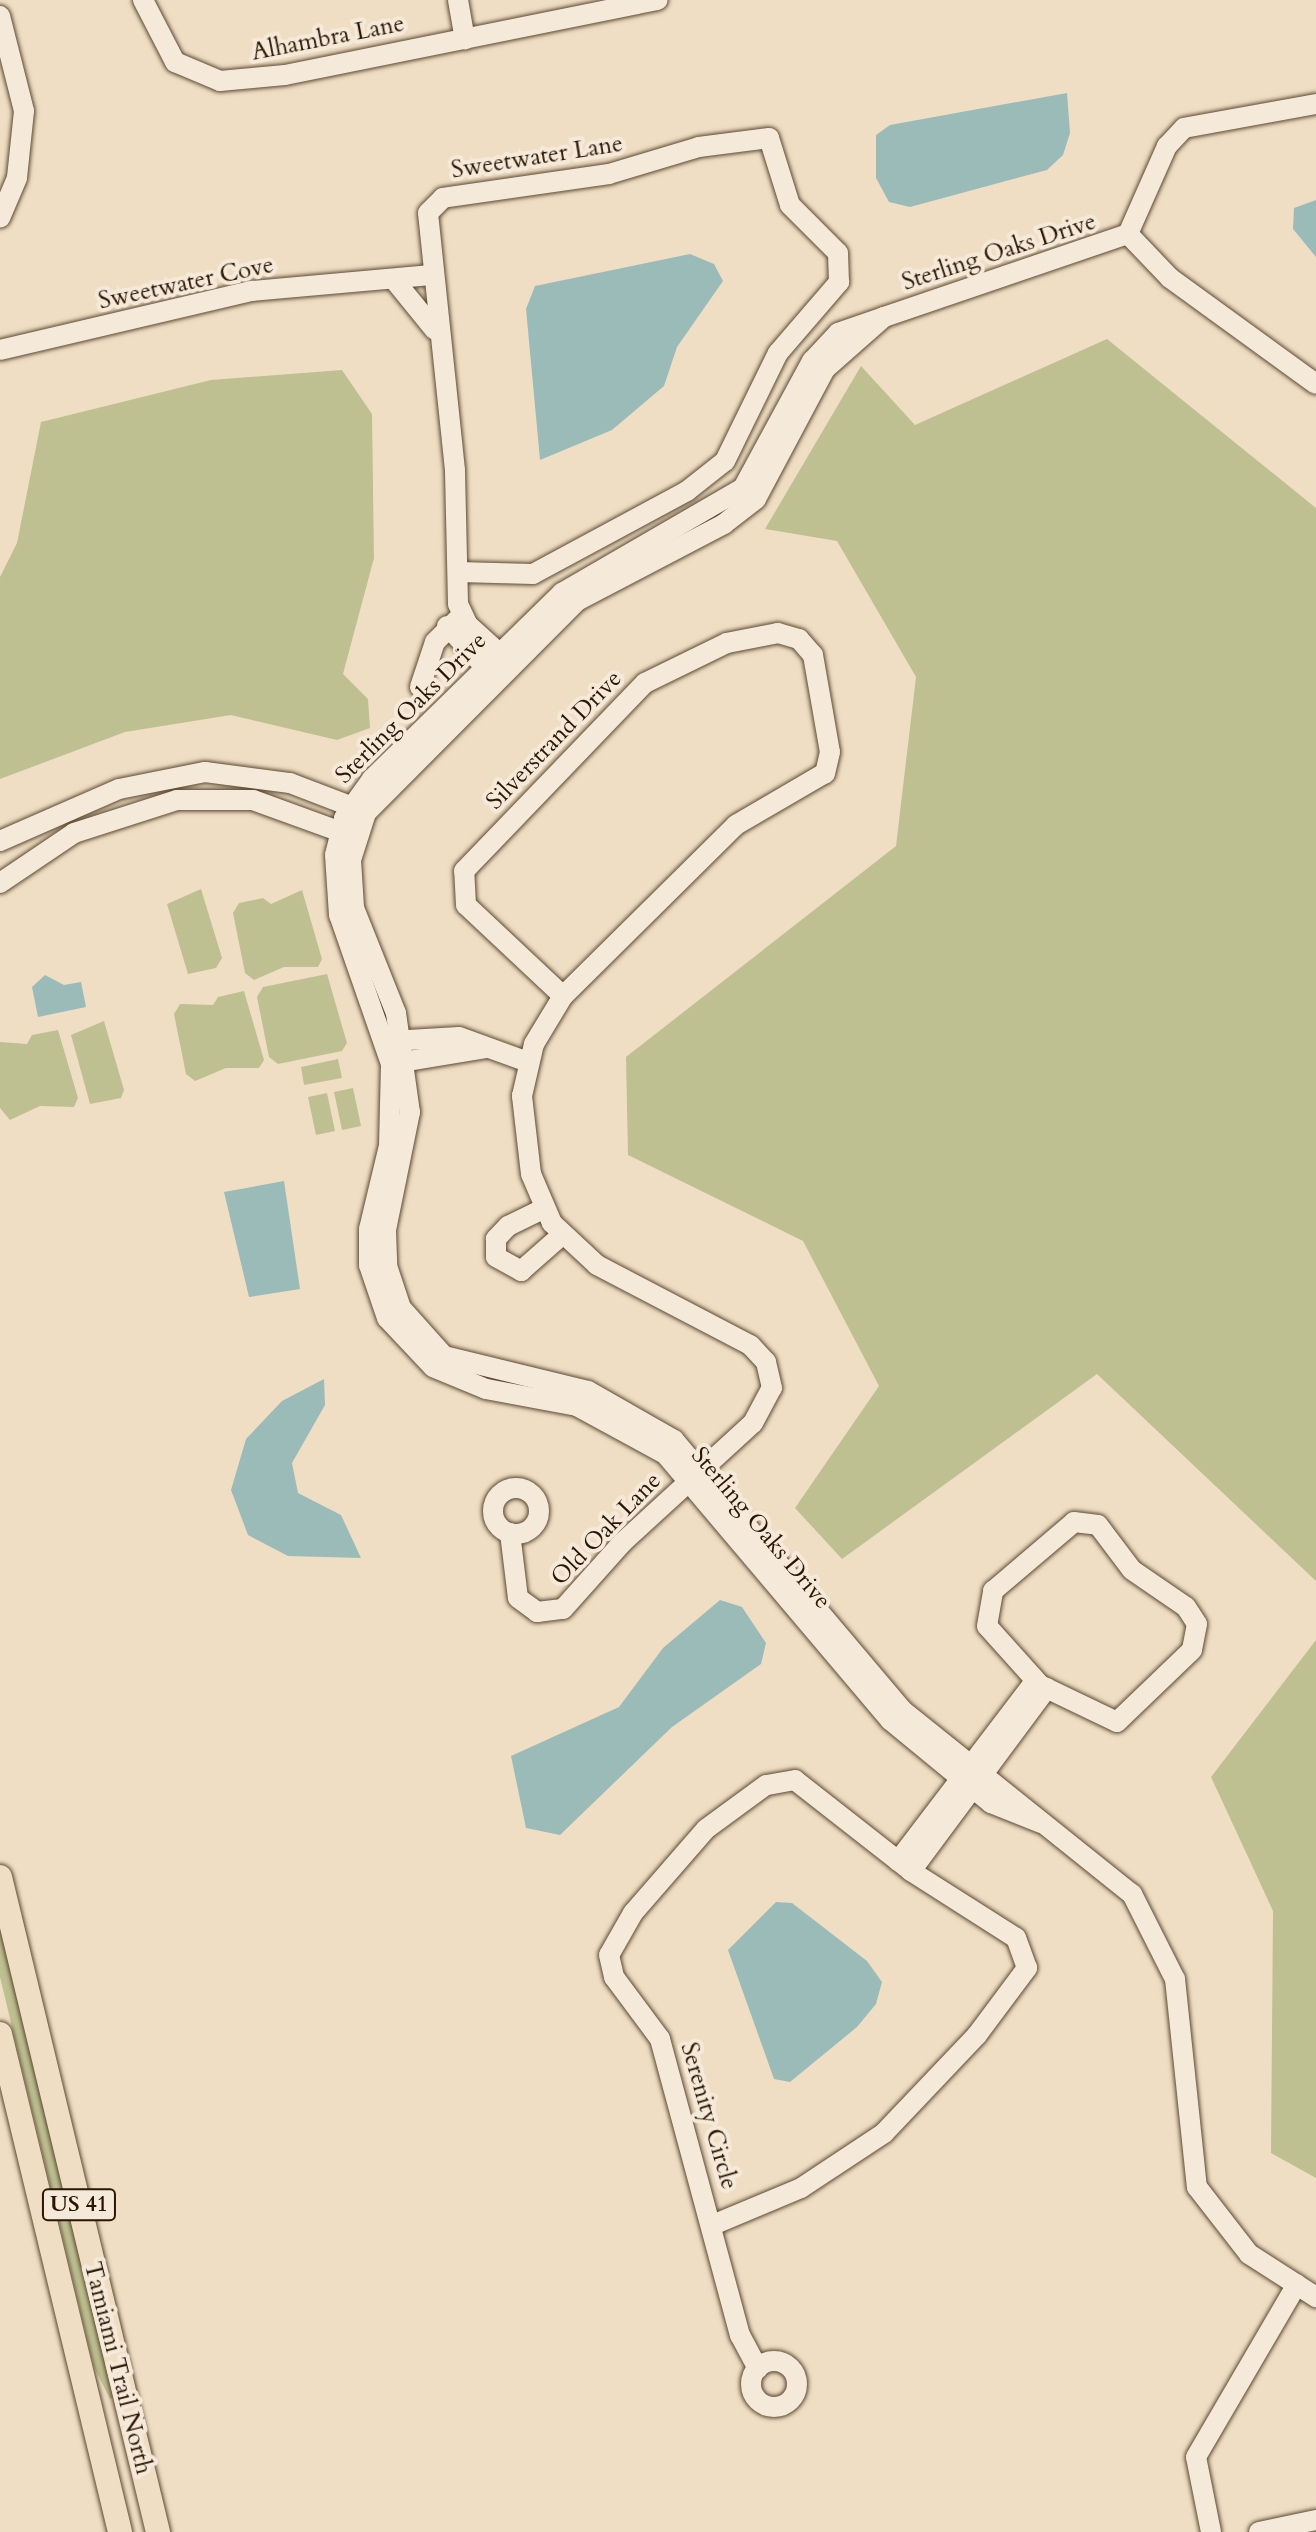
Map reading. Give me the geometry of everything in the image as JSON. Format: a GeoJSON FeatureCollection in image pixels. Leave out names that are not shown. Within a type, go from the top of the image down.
{"type":"FeatureCollection","features":[{"type":"Feature","properties":{"kind":"main road","name":"Tamiami Trail North"},"geometry":{"type":"LineString","coordinates":[[0,1877],[158,2532]]}},
{"type":"Feature","properties":{"kind":"main road","name":"Tamiami Trail North"},"geometry":{"type":"LineString","coordinates":[[0,2034],[120,2532]]}},
{"type":"Feature","properties":{"kind":"main road"},"geometry":{"type":"LineString","coordinates":[[110,2491],[127,2532]]}},
{"type":"Feature","properties":{"kind":"street","name":"Alhambra Lane"},"geometry":{"type":"LineString","coordinates":[[143,0],[164,47],[195,74],[250,80],[658,0]]}},
{"type":"Feature","properties":{"kind":"street"},"geometry":{"type":"LineString","coordinates":[[458,0],[465,39]]}},
{"type":"Feature","properties":{"kind":"street"},"geometry":{"type":"LineString","coordinates":[[0,16],[24,111],[17,178],[0,218]]}},
{"type":"Feature","properties":{"kind":"street","name":"Sterling Oaks Drive"},"geometry":{"type":"LineString","coordinates":[[1316,104],[1184,128],[1167,146],[1128,234],[884,317],[819,364],[778,469],[743,511],[577,601],[500,668],[358,810],[347,834],[354,908],[395,1041],[410,1112],[385,1247],[392,1287],[415,1328],[465,1366],[564,1384],[614,1402],[674,1440],[696,1475],[865,1670],[971,1777],[1117,1878],[1158,1934],[1175,1979],[1197,2187],[1227,2233],[1316,2297]]}},
{"type":"Feature","properties":{"kind":"street","name":"Sweetwater Lane"},"geometry":{"type":"LineString","coordinates":[[454,621],[458,572],[455,471],[435,330],[427,220],[443,198],[609,174],[765,136],[776,146],[790,205],[831,240],[840,262],[833,295],[791,338],[736,445],[707,478],[533,574],[458,572]]}},
{"type":"Feature","properties":{"kind":"street","name":"Sterling Oaks Drive"},"geometry":{"type":"LineString","coordinates":[[1128,234],[1170,278],[1316,384]]}},
{"type":"Feature","properties":{"kind":"street","name":"Sweetwater Cove"},"geometry":{"type":"LineString","coordinates":[[0,350],[252,291],[395,281],[432,275]]}},
{"type":"Feature","properties":{"kind":"street"},"geometry":{"type":"LineString","coordinates":[[395,281],[435,330]]}},
{"type":"Feature","properties":{"kind":"street"},"geometry":{"type":"LineString","coordinates":[[791,338],[819,364]]}},
{"type":"Feature","properties":{"kind":"street"},"geometry":{"type":"LineString","coordinates":[[420,687],[454,621],[500,668]]}},
{"type":"Feature","properties":{"kind":"street","name":"Silverstrand Drive"},"geometry":{"type":"LineString","coordinates":[[563,996],[466,905],[464,871],[645,683],[727,643],[778,633],[799,639],[815,662],[830,752],[825,773],[736,825],[563,996],[528,1062],[524,1135],[545,1208],[563,1234],[597,1265],[750,1345],[766,1362],[772,1388],[763,1411],[696,1475]]}},
{"type":"Feature","properties":{"kind":"street"},"geometry":{"type":"LineString","coordinates":[[0,841],[119,789],[205,772],[290,783],[358,810]]}},
{"type":"Feature","properties":{"kind":"street"},"geometry":{"type":"LineString","coordinates":[[0,853],[4,877],[74,833],[177,800],[253,800],[347,834]]}},
{"type":"Feature","properties":{"kind":"street"},"geometry":{"type":"LineString","coordinates":[[395,1041],[459,1037],[528,1062]]}},
{"type":"Feature","properties":{"kind":"street"},"geometry":{"type":"LineString","coordinates":[[399,1063],[487,1048]]}},
{"type":"Feature","properties":{"kind":"street"},"geometry":{"type":"LineString","coordinates":[[545,1208],[508,1226],[496,1239],[496,1257],[505,1268],[521,1271],[563,1234]]}},
{"type":"Feature","properties":{"kind":"street","name":"Old Oak Lane"},"geometry":{"type":"LineString","coordinates":[[510,1533],[518,1598],[529,1609],[554,1613],[696,1475]]}},
{"type":"Feature","properties":{"kind":"street"},"geometry":{"type":"LineString","coordinates":[[1090,1522],[1132,1570],[1191,1613],[1196,1644],[1117,1722],[1041,1684],[991,1634],[986,1603],[1060,1528],[1090,1522]]}},
{"type":"Feature","properties":{"kind":"street"},"geometry":{"type":"LineString","coordinates":[[904,1866],[1041,1684]]}},
{"type":"Feature","properties":{"kind":"street","name":"Serenity Circle"},"geometry":{"type":"LineString","coordinates":[[715,2224],[801,2188],[884,2133],[1025,1975],[1026,1952],[1016,1938],[904,1866],[808,1786],[773,1782],[689,1845],[613,1943],[614,1977],[660,2039],[715,2224],[740,2335],[758,2369]]}},
{"type":"Feature","properties":{"kind":"street"},"geometry":{"type":"LineString","coordinates":[[1211,2532],[1196,2457],[1297,2284]]}},
{"type":"Feature","properties":{"kind":"street"},"geometry":{"type":"LineString","coordinates":[[1259,2532],[1316,2520]]}},
{"type":"Feature","properties":{"kind":"green space"},"geometry":{"type":"Polygon","coordinates":[[[1107,339],[1316,508],[1316,1581],[1097,1374],[842,1559],[795,1508],[879,1386],[803,1241],[628,1155],[626,1057],[896,846],[916,677],[837,541],[765,529],[861,366],[915,425],[1107,339]]]}},
{"type":"Feature","properties":{"kind":"green space"},"geometry":{"type":"Polygon","coordinates":[[[342,370],[372,414],[374,558],[343,674],[368,699],[370,728],[337,740],[231,715],[125,732],[0,779],[0,577],[17,543],[41,422],[211,380],[342,370]]]}},
{"type":"Feature","properties":{"kind":"green space"},"geometry":{"type":"Polygon","coordinates":[[[201,889],[222,958],[216,968],[188,974],[167,904],[201,889]]]}},
{"type":"Feature","properties":{"kind":"green space"},"geometry":{"type":"Polygon","coordinates":[[[302,890],[322,959],[318,967],[284,967],[254,980],[245,973],[233,913],[239,903],[263,898],[271,904],[302,890]]]}},
{"type":"Feature","properties":{"kind":"green space"},"geometry":{"type":"Polygon","coordinates":[[[327,974],[347,1043],[342,1051],[278,1064],[269,1057],[257,997],[263,987],[327,974]]]}},
{"type":"Feature","properties":{"kind":"green space"},"geometry":{"type":"Polygon","coordinates":[[[244,991],[264,1060],[259,1068],[226,1068],[195,1081],[186,1074],[174,1014],[180,1004],[213,1005],[218,997],[244,991]]]}},
{"type":"Feature","properties":{"kind":"green space"},"geometry":{"type":"Polygon","coordinates":[[[104,1021],[124,1090],[121,1098],[90,1104],[71,1035],[104,1021]]]}},
{"type":"Feature","properties":{"kind":"green space"},"geometry":{"type":"Polygon","coordinates":[[[58,1030],[78,1098],[74,1107],[40,1106],[10,1120],[0,1108],[0,1042],[27,1044],[32,1035],[58,1030]]]}},
{"type":"Feature","properties":{"kind":"green space"},"geometry":{"type":"Polygon","coordinates":[[[338,1059],[342,1078],[304,1085],[301,1067],[338,1059]]]}},
{"type":"Feature","properties":{"kind":"green space"},"geometry":{"type":"Polygon","coordinates":[[[353,1088],[361,1126],[342,1130],[334,1092],[353,1088]]]}},
{"type":"Feature","properties":{"kind":"green space"},"geometry":{"type":"Polygon","coordinates":[[[327,1093],[335,1131],[316,1135],[308,1097],[327,1093]]]}},
{"type":"Feature","properties":{"kind":"green space"},"geometry":{"type":"Polygon","coordinates":[[[1316,1640],[1316,2178],[1271,2153],[1273,1911],[1211,1777],[1316,1640]]]}},
{"type":"Feature","properties":{"kind":"green space"},"geometry":{"type":"Polygon","coordinates":[[[0,1920],[115,2397],[110,2399],[94,2367],[0,1977],[0,1920]]]}},
{"type":"Feature","properties":{"kind":"water"},"geometry":{"type":"Polygon","coordinates":[[[1067,93],[1070,133],[1063,155],[1047,170],[910,207],[889,202],[876,178],[876,135],[890,125],[1067,93]]]}},
{"type":"Feature","properties":{"kind":"water"},"geometry":{"type":"Polygon","coordinates":[[[1316,200],[1316,257],[1293,229],[1294,208],[1316,200]]]}},
{"type":"Feature","properties":{"kind":"water"},"geometry":{"type":"Polygon","coordinates":[[[690,254],[714,264],[723,281],[677,347],[664,386],[612,430],[540,460],[526,309],[535,286],[690,254]]]}},
{"type":"Feature","properties":{"kind":"water"},"geometry":{"type":"Polygon","coordinates":[[[45,975],[64,985],[81,982],[86,1007],[38,1017],[32,987],[45,975]]]}},
{"type":"Feature","properties":{"kind":"water"},"geometry":{"type":"Polygon","coordinates":[[[284,1181],[300,1289],[249,1297],[224,1192],[284,1181]]]}},
{"type":"Feature","properties":{"kind":"water"},"geometry":{"type":"Polygon","coordinates":[[[324,1379],[325,1405],[292,1463],[298,1493],[341,1515],[361,1558],[288,1556],[248,1535],[231,1490],[246,1439],[282,1401],[324,1379]]]}},
{"type":"Feature","properties":{"kind":"water"},"geometry":{"type":"Polygon","coordinates":[[[720,1600],[742,1607],[766,1643],[761,1664],[672,1727],[560,1835],[526,1828],[511,1756],[619,1707],[663,1648],[720,1600]]]}},
{"type":"Feature","properties":{"kind":"water"},"geometry":{"type":"Polygon","coordinates":[[[776,1902],[792,1903],[867,1961],[882,1982],[876,2004],[857,2027],[790,2082],[774,2079],[728,1950],[776,1902]]]}}]}
